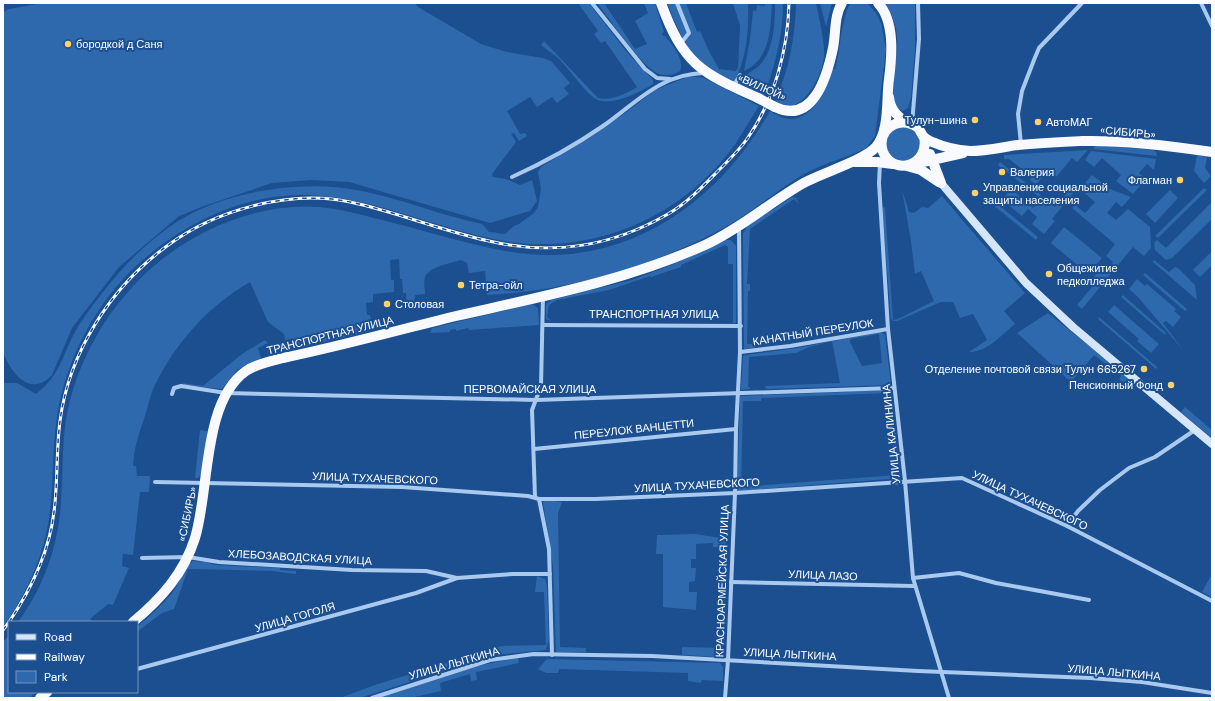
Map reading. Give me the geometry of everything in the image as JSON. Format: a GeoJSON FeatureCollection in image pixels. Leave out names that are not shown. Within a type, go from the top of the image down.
{"type":"FeatureCollection","features":[{"type":"Feature","properties":{"kind":"highway","name":"«ВИЛЮЙ»"},"geometry":{"type":"LineString","coordinates":[[661,3],[679,45],[705,73],[775,107],[795,112],[807,107],[814,98],[829,61],[837,16],[842,3]]}},
{"type":"Feature","properties":{"kind":"highway"},"geometry":{"type":"LineString","coordinates":[[878,3],[887,18],[891,46],[882,147],[887,159],[927,173],[941,183]]}},
{"type":"Feature","properties":{"kind":"highway"},"geometry":{"type":"LineString","coordinates":[[887,89],[890,106],[897,116],[920,130],[941,183]]}},
{"type":"Feature","properties":{"kind":"highway","name":"ТРАНСПОРТНАЯ УЛИЦА"},"geometry":{"type":"LineString","coordinates":[[226,393],[236,380],[246,371],[265,363],[618,278],[659,264],[706,244],[738,226],[814,177],[869,153],[892,125],[909,124]]}},
{"type":"Feature","properties":{"kind":"highway"},"geometry":{"type":"LineString","coordinates":[[924,139],[944,146],[970,151]]}},
{"type":"Feature","properties":{"kind":"highway"},"geometry":{"type":"LineString","coordinates":[[851,162],[881,162],[902,165],[913,164],[921,156],[924,149],[924,139]]}},
{"type":"Feature","properties":{"kind":"highway","name":"«СИБИРЬ»"},"geometry":{"type":"LineString","coordinates":[[970,151],[1021,145],[1100,141],[1212,152]]}},
{"type":"Feature","properties":{"kind":"highway"},"geometry":{"type":"LineString","coordinates":[[902,165],[970,151]]}},
{"type":"Feature","properties":{"kind":"highway","name":"«СИБИРЬ»"},"geometry":{"type":"LineString","coordinates":[[134,621],[162,596],[188,557],[199,522],[216,420],[226,393]]}},
{"type":"Feature","properties":{"kind":"main road"},"geometry":{"type":"LineString","coordinates":[[941,183],[1031,288],[1073,327],[1212,444]]}},
{"type":"Feature","properties":{"kind":"street"},"geometry":{"type":"LineString","coordinates":[[592,3],[645,69],[656,78],[671,79]]}},
{"type":"Feature","properties":{"kind":"street"},"geometry":{"type":"LineString","coordinates":[[677,3],[689,33],[679,45]]}},
{"type":"Feature","properties":{"kind":"street"},"geometry":{"type":"LineString","coordinates":[[909,124],[919,39],[918,3]]}},
{"type":"Feature","properties":{"kind":"street"},"geometry":{"type":"LineString","coordinates":[[1021,145],[1018,114],[1022,91],[1039,48],[1082,3]]}},
{"type":"Feature","properties":{"kind":"street"},"geometry":{"type":"LineString","coordinates":[[1201,3],[1212,26]]}},
{"type":"Feature","properties":{"kind":"street"},"geometry":{"type":"LineString","coordinates":[[512,178],[577,143],[604,125],[645,93],[686,73],[705,73]]}},
{"type":"Feature","properties":{"kind":"street"},"geometry":{"type":"LineString","coordinates":[[732,87],[740,75]]}},
{"type":"Feature","properties":{"kind":"street","name":"УЛИЦА КАЛИНИНА"},"geometry":{"type":"LineString","coordinates":[[882,147],[879,183],[888,329],[905,482],[913,578],[914,586],[949,698]]}},
{"type":"Feature","properties":{"kind":"street","name":"КРАСНОАРМЕЙСКАЯ УЛИЦА"},"geometry":{"type":"LineString","coordinates":[[725,698],[728,660],[741,326],[738,226]]}},
{"type":"Feature","properties":{"kind":"street"},"geometry":{"type":"LineString","coordinates":[[543,296],[541,386],[532,410],[537,498],[548,537],[552,655]]}},
{"type":"Feature","properties":{"kind":"street","name":"ТРАНСПОРТНАЯ УЛИЦА"},"geometry":{"type":"LineString","coordinates":[[543,326],[741,326]]}},
{"type":"Feature","properties":{"kind":"street","name":"КАНАТНЫЙ ПЕРЕУЛОК"},"geometry":{"type":"LineString","coordinates":[[740,352],[790,346],[888,329]]}},
{"type":"Feature","properties":{"kind":"street","name":"ПЕРВОМАЙСКАЯ УЛИЦА"},"geometry":{"type":"LineString","coordinates":[[172,394],[174,388],[181,386],[226,393],[536,400],[894,388]]}},
{"type":"Feature","properties":{"kind":"street","name":"ПЕРЕУЛОК ВАНЦЕТТИ"},"geometry":{"type":"LineString","coordinates":[[534,449],[736,429]]}},
{"type":"Feature","properties":{"kind":"street"},"geometry":{"type":"LineString","coordinates":[[1067,526],[1078,510],[1100,490],[1129,468],[1155,457],[1195,430]]}},
{"type":"Feature","properties":{"kind":"street","name":"УЛИЦА ТУХАЧЕВСКОГО"},"geometry":{"type":"LineString","coordinates":[[155,482],[402,487],[537,498],[595,499],[735,493],[948,478],[967,479],[1067,526],[1212,601]]}},
{"type":"Feature","properties":{"kind":"street","name":"ХЛЕБОЗАВОДСКАЯ УЛИЦА"},"geometry":{"type":"LineString","coordinates":[[142,558],[188,557],[227,563],[352,570],[426,571],[457,578]]}},
{"type":"Feature","properties":{"kind":"street"},"geometry":{"type":"LineString","coordinates":[[913,578],[959,573],[996,583],[1089,600]]}},
{"type":"Feature","properties":{"kind":"street"},"geometry":{"type":"LineString","coordinates":[[457,578],[513,574],[550,574]]}},
{"type":"Feature","properties":{"kind":"street","name":"УЛИЦА ГОГОЛЯ"},"geometry":{"type":"LineString","coordinates":[[138,669],[409,595],[457,578]]}},
{"type":"Feature","properties":{"kind":"street","name":"УЛИЦА ЛАЗО"},"geometry":{"type":"LineString","coordinates":[[731,582],[914,586]]}},
{"type":"Feature","properties":{"kind":"street","name":"УЛИЦА ЛЫТКИНА"},"geometry":{"type":"LineString","coordinates":[[372,698],[497,658],[534,654],[652,656],[942,672],[1105,679],[1142,682],[1212,694]]}},
{"type":"Feature","properties":{"kind":"green space"},"geometry":{"type":"Polygon","coordinates":[[[42,3],[415,3],[418,7],[481,44],[507,52],[543,58],[551,61],[570,83],[564,88],[569,94],[557,103],[552,97],[537,107],[530,97],[507,111],[520,134],[525,133],[527,136],[519,141],[514,133],[511,134],[516,142],[492,174],[493,177],[506,179],[520,185],[532,180],[537,201],[530,211],[490,223],[349,182],[311,180],[272,183],[204,206],[179,216],[119,267],[72,328],[52,375],[44,381],[36,384],[29,383],[16,375],[6,360],[3,352],[3,12],[9,9],[42,3]]]}},
{"type":"Feature","properties":{"kind":"green space"},"geometry":{"type":"Polygon","coordinates":[[[578,3],[589,3],[625,50],[653,80],[653,84],[641,91],[618,100],[598,100],[588,93],[558,58],[541,45],[544,41],[598,98],[608,99],[637,87],[605,41],[601,43],[594,34],[598,31],[578,3]]]}},
{"type":"Feature","properties":{"kind":"green space"},"geometry":{"type":"Polygon","coordinates":[[[597,3],[604,3],[635,49],[647,44],[635,21],[648,13],[644,3],[655,3],[664,32],[662,33],[663,36],[665,36],[677,52],[681,62],[680,71],[673,74],[664,75],[652,70],[635,53],[597,3]]]}},
{"type":"Feature","properties":{"kind":"green space"},"geometry":{"type":"Polygon","coordinates":[[[667,3],[686,3],[697,32],[700,31],[719,69],[736,71],[738,67],[740,25],[733,4],[748,3],[746,44],[742,63],[734,82],[714,73],[698,60],[685,42],[667,3]]]}},
{"type":"Feature","properties":{"kind":"green space"},"geometry":{"type":"Polygon","coordinates":[[[765,3],[772,3],[770,33],[764,51],[759,59],[753,66],[744,71],[750,40],[753,10],[756,11],[757,5],[765,6],[765,3]]]}},
{"type":"Feature","properties":{"kind":"green space"},"geometry":{"type":"Polygon","coordinates":[[[775,3],[783,3],[782,27],[775,62],[764,96],[738,84],[745,76],[759,66],[768,53],[773,36],[775,3]]]}},
{"type":"Feature","properties":{"kind":"green space"},"geometry":{"type":"Polygon","coordinates":[[[796,3],[816,3],[823,38],[824,57],[819,75],[810,91],[797,104],[790,107],[775,102],[788,65],[793,42],[796,3]]]}},
{"type":"Feature","properties":{"kind":"green space"},"geometry":{"type":"Polygon","coordinates":[[[820,3],[832,3],[826,27],[820,3]]]}},
{"type":"Feature","properties":{"kind":"green space"},"geometry":{"type":"Polygon","coordinates":[[[851,3],[868,4],[876,13],[881,23],[886,50],[875,136],[866,148],[804,174],[729,225],[691,244],[663,256],[606,275],[577,283],[517,293],[487,295],[485,271],[469,273],[467,263],[461,260],[437,267],[429,272],[426,275],[424,284],[425,294],[415,295],[414,308],[407,309],[406,293],[403,293],[402,279],[400,279],[399,259],[390,260],[391,280],[394,280],[394,292],[373,294],[373,302],[366,303],[367,315],[370,315],[373,327],[366,329],[367,332],[293,349],[292,339],[285,340],[284,334],[268,322],[250,282],[235,291],[196,325],[185,338],[165,366],[153,389],[137,441],[133,466],[136,466],[137,476],[150,476],[149,492],[140,492],[133,555],[123,554],[122,566],[129,568],[113,605],[108,604],[90,619],[93,621],[19,621],[43,580],[53,549],[60,516],[66,419],[77,378],[85,358],[105,322],[118,304],[146,273],[164,258],[183,244],[226,222],[273,209],[296,207],[320,207],[335,209],[505,251],[547,255],[587,252],[624,242],[660,225],[692,203],[721,177],[747,146],[770,111],[784,118],[794,119],[810,111],[816,104],[826,86],[833,69],[835,69],[843,24],[851,3]]]}},
{"type":"Feature","properties":{"kind":"green space"},"geometry":{"type":"Polygon","coordinates":[[[884,3],[915,4],[915,49],[911,98],[908,108],[903,111],[896,108],[893,95],[897,43],[896,30],[892,16],[884,3]]]}},
{"type":"Feature","properties":{"kind":"green space"},"geometry":{"type":"Polygon","coordinates":[[[690,76],[704,78],[759,106],[736,143],[713,171],[687,194],[658,214],[627,228],[594,238],[559,244],[524,243],[466,233],[399,212],[353,201],[330,197],[287,195],[266,198],[226,209],[189,227],[155,250],[136,266],[103,304],[78,347],[62,393],[57,417],[54,440],[50,511],[48,527],[40,557],[28,586],[3,627],[3,383],[17,383],[36,394],[44,387],[59,366],[80,323],[103,292],[138,253],[157,236],[178,221],[198,210],[220,202],[267,190],[316,186],[377,194],[452,217],[482,224],[489,232],[505,234],[514,226],[534,213],[538,207],[541,189],[538,172],[541,167],[624,114],[655,90],[690,76]]]}},
{"type":"Feature","properties":{"kind":"green space"},"geometry":{"type":"Polygon","coordinates":[[[900,127],[906,127],[910,128],[917,134],[920,144],[919,151],[913,158],[906,161],[900,161],[896,160],[889,154],[886,147],[886,141],[887,137],[893,130],[900,127]]]}},
{"type":"Feature","properties":{"kind":"green space"},"geometry":{"type":"Polygon","coordinates":[[[1097,145],[1153,150],[1156,152],[1157,156],[1093,149],[1097,145]]]}},
{"type":"Feature","properties":{"kind":"green space"},"geometry":{"type":"Polygon","coordinates":[[[1088,150],[1077,162],[1072,158],[1056,177],[1047,170],[1036,185],[1030,180],[1032,177],[1009,159],[1004,159],[1004,155],[1088,150]]]}},
{"type":"Feature","properties":{"kind":"green space"},"geometry":{"type":"Polygon","coordinates":[[[1091,151],[1156,159],[1154,170],[1147,164],[1139,173],[1146,179],[1133,194],[1116,181],[1121,175],[1102,158],[1094,167],[1085,160],[1091,151]]]}},
{"type":"Feature","properties":{"kind":"green space"},"geometry":{"type":"Polygon","coordinates":[[[1197,155],[1207,157],[1205,168],[1211,176],[1204,183],[1194,171],[1197,155]]]}},
{"type":"Feature","properties":{"kind":"green space"},"geometry":{"type":"Polygon","coordinates":[[[1000,162],[1041,195],[1039,197],[998,165],[1000,162]]]}},
{"type":"Feature","properties":{"kind":"green space"},"geometry":{"type":"Polygon","coordinates":[[[1092,175],[1110,189],[1131,197],[1122,207],[1116,202],[1107,213],[1116,220],[1128,209],[1150,227],[1151,248],[1144,256],[1133,247],[1082,309],[1077,305],[1092,287],[1088,284],[1100,269],[1104,272],[1113,262],[1106,256],[1115,244],[1072,208],[1075,205],[1085,213],[1095,202],[1080,189],[1092,175]]]}},
{"type":"Feature","properties":{"kind":"green space"},"geometry":{"type":"Polygon","coordinates":[[[1075,184],[1078,187],[1052,219],[1055,221],[1044,234],[1032,224],[1037,217],[1028,209],[1022,216],[1002,200],[1011,189],[1033,208],[1042,197],[1055,207],[1075,184]]]}},
{"type":"Feature","properties":{"kind":"green space"},"geometry":{"type":"Polygon","coordinates":[[[1204,188],[1207,190],[1158,238],[1155,236],[1204,188]]]}},
{"type":"Feature","properties":{"kind":"green space"},"geometry":{"type":"Polygon","coordinates":[[[902,190],[909,212],[914,213],[922,207],[928,208],[942,196],[1025,293],[1004,311],[1015,324],[988,346],[969,352],[987,340],[973,314],[960,318],[953,302],[941,302],[897,321],[894,321],[891,319],[882,208],[885,207],[893,320],[934,301],[921,271],[915,274],[902,190]]]}},
{"type":"Feature","properties":{"kind":"green space"},"geometry":{"type":"Polygon","coordinates":[[[1170,190],[1178,198],[1155,223],[1146,214],[1170,190]]]}},
{"type":"Feature","properties":{"kind":"green space"},"geometry":{"type":"Polygon","coordinates":[[[792,197],[796,198],[799,204],[794,199],[750,229],[747,284],[750,284],[750,291],[748,291],[747,344],[755,344],[755,348],[744,349],[743,234],[747,226],[792,197]]]}},
{"type":"Feature","properties":{"kind":"green space"},"geometry":{"type":"Polygon","coordinates":[[[995,202],[1038,237],[1036,240],[993,205],[995,202]]]}},
{"type":"Feature","properties":{"kind":"green space"},"geometry":{"type":"Polygon","coordinates":[[[1212,202],[1212,219],[1172,258],[1166,260],[1155,250],[1154,243],[1157,240],[1166,248],[1212,202]]]}},
{"type":"Feature","properties":{"kind":"green space"},"geometry":{"type":"Polygon","coordinates":[[[1064,227],[1102,258],[1088,274],[1051,243],[1064,227]]]}},
{"type":"Feature","properties":{"kind":"green space"},"geometry":{"type":"Polygon","coordinates":[[[725,240],[731,240],[736,246],[736,323],[733,323],[733,264],[728,264],[728,247],[725,245],[681,265],[681,267],[651,277],[650,276],[609,290],[557,300],[549,305],[547,317],[551,321],[546,319],[546,305],[551,300],[632,280],[674,264],[725,240]]]}},
{"type":"Feature","properties":{"kind":"green space"},"geometry":{"type":"Polygon","coordinates":[[[1212,251],[1212,265],[1200,277],[1193,270],[1212,251]]]}},
{"type":"Feature","properties":{"kind":"green space"},"geometry":{"type":"Polygon","coordinates":[[[1154,260],[1169,272],[1175,267],[1179,269],[1195,285],[1197,300],[1153,262],[1154,260]]]}},
{"type":"Feature","properties":{"kind":"green space"},"geometry":{"type":"Polygon","coordinates":[[[1145,273],[1187,309],[1185,311],[1143,275],[1145,273]]]}},
{"type":"Feature","properties":{"kind":"green space"},"geometry":{"type":"Polygon","coordinates":[[[1137,279],[1145,286],[1147,284],[1176,309],[1174,311],[1181,317],[1173,327],[1166,321],[1163,323],[1183,350],[1137,296],[1129,289],[1137,279]]]}},
{"type":"Feature","properties":{"kind":"green space"},"geometry":{"type":"Polygon","coordinates":[[[1123,295],[1166,333],[1165,335],[1121,297],[1123,295]]]}},
{"type":"Feature","properties":{"kind":"green space"},"geometry":{"type":"Polygon","coordinates":[[[532,304],[538,308],[539,325],[469,330],[468,328],[456,331],[456,329],[450,330],[450,332],[430,333],[432,328],[532,304]]]}},
{"type":"Feature","properties":{"kind":"green space"},"geometry":{"type":"Polygon","coordinates":[[[1114,305],[1159,344],[1151,353],[1137,341],[1139,339],[1108,312],[1114,305]]]}},
{"type":"Feature","properties":{"kind":"green space"},"geometry":{"type":"Polygon","coordinates":[[[1048,313],[1132,380],[1128,386],[1119,379],[1121,376],[1094,355],[1071,382],[1017,333],[1048,313]]]}},
{"type":"Feature","properties":{"kind":"green space"},"geometry":{"type":"Polygon","coordinates":[[[1099,317],[1157,367],[1156,369],[1098,319],[1099,317]]]}},
{"type":"Feature","properties":{"kind":"green space"},"geometry":{"type":"Polygon","coordinates":[[[881,332],[885,335],[891,385],[766,389],[765,386],[840,383],[832,341],[881,332]],[[879,334],[850,339],[850,342],[862,366],[882,363],[879,334]]]}},
{"type":"Feature","properties":{"kind":"green space"},"geometry":{"type":"Polygon","coordinates":[[[265,340],[268,343],[258,348],[261,358],[237,370],[222,389],[185,385],[182,383],[203,386],[242,354],[265,340]]]}},
{"type":"Feature","properties":{"kind":"green space"},"geometry":{"type":"Polygon","coordinates":[[[827,342],[809,347],[796,353],[749,357],[748,387],[750,387],[750,389],[741,390],[743,356],[827,342]]]}},
{"type":"Feature","properties":{"kind":"green space"},"geometry":{"type":"Polygon","coordinates":[[[891,390],[901,478],[737,491],[740,396],[891,390]],[[888,393],[761,398],[761,401],[743,401],[741,487],[896,475],[892,457],[894,456],[888,393]]]}},
{"type":"Feature","properties":{"kind":"green space"},"geometry":{"type":"Polygon","coordinates":[[[1185,407],[1212,430],[1212,438],[1181,412],[1185,407]]]}},
{"type":"Feature","properties":{"kind":"green space"},"geometry":{"type":"Polygon","coordinates":[[[200,430],[208,431],[202,474],[198,478],[195,478],[200,430]]]}},
{"type":"Feature","properties":{"kind":"green space"},"geometry":{"type":"Polygon","coordinates":[[[546,500],[562,502],[558,513],[560,647],[586,648],[586,652],[556,652],[553,566],[543,502],[546,500]]]}},
{"type":"Feature","properties":{"kind":"green space"},"geometry":{"type":"Polygon","coordinates":[[[695,534],[727,539],[726,547],[713,547],[713,543],[696,544],[696,559],[691,559],[691,568],[696,568],[695,581],[689,582],[689,592],[697,592],[696,610],[663,607],[663,554],[656,554],[657,535],[695,534]]]}},
{"type":"Feature","properties":{"kind":"green space"},"geometry":{"type":"Polygon","coordinates":[[[193,561],[216,565],[280,568],[280,570],[296,571],[296,574],[272,571],[188,569],[174,609],[162,613],[138,631],[138,626],[173,592],[184,571],[193,561]]]}},
{"type":"Feature","properties":{"kind":"green space"},"geometry":{"type":"Polygon","coordinates":[[[1212,574],[1212,597],[1202,592],[1212,574]]]}},
{"type":"Feature","properties":{"kind":"green space"},"geometry":{"type":"Polygon","coordinates":[[[537,576],[545,579],[547,586],[549,639],[546,650],[495,655],[359,698],[340,698],[375,685],[502,646],[546,645],[544,592],[535,592],[537,576]]]}},
{"type":"Feature","properties":{"kind":"green space"},"geometry":{"type":"Polygon","coordinates":[[[8,636],[8,693],[35,693],[29,698],[3,698],[3,642],[8,636]]]}},
{"type":"Feature","properties":{"kind":"green space"},"geometry":{"type":"Polygon","coordinates":[[[682,647],[724,648],[720,657],[682,655],[682,647]]]}},
{"type":"Feature","properties":{"kind":"green space"},"geometry":{"type":"Polygon","coordinates":[[[518,658],[519,663],[476,672],[477,680],[471,681],[470,674],[440,683],[441,691],[410,698],[379,698],[482,665],[518,658]]]}},
{"type":"Feature","properties":{"kind":"green space"},"geometry":{"type":"Polygon","coordinates":[[[547,659],[720,663],[723,667],[723,681],[702,680],[701,683],[688,681],[688,673],[559,669],[558,673],[546,673],[538,669],[547,659]]]}},
{"type":"Feature","properties":{"kind":"railway"},"geometry":{"type":"LineString","coordinates":[[10,621],[32,583],[44,556],[48,542],[54,512],[60,421],[65,395],[83,346],[111,301],[147,262],[167,246],[186,233],[207,222],[230,213],[278,201],[303,198],[327,199],[368,206],[471,237],[513,246],[536,248],[581,246],[625,234],[647,225],[683,204],[729,160],[747,139],[765,108],[778,74],[786,39],[789,3]]}},
{"type":"Feature","properties":{"kind":"railway"},"geometry":{"type":"LineString","coordinates":[[3,630],[8,623]]}},
{"type":"Feature","properties":{"kind":"place","name":"бородкой д Саня"},"geometry":{"type":"Point","coordinates":[68,44]}},
{"type":"Feature","properties":{"kind":"place","name":"Тулун-шина"},"geometry":{"type":"Point","coordinates":[975,120]}},
{"type":"Feature","properties":{"kind":"place","name":"АвтоМАГ"},"geometry":{"type":"Point","coordinates":[1038,122]}},
{"type":"Feature","properties":{"kind":"place","name":"Валерия"},"geometry":{"type":"Point","coordinates":[1002,172]}},
{"type":"Feature","properties":{"kind":"place","name":"Флагман"},"geometry":{"type":"Point","coordinates":[1180,180]}},
{"type":"Feature","properties":{"kind":"place","name":"Управление социальной защиты населения"},"geometry":{"type":"Point","coordinates":[975,193]}},
{"type":"Feature","properties":{"kind":"place","name":"Общежитие педколледжа"},"geometry":{"type":"Point","coordinates":[1049,274]}},
{"type":"Feature","properties":{"kind":"place","name":"Тетра-ойл"},"geometry":{"type":"Point","coordinates":[461,285]}},
{"type":"Feature","properties":{"kind":"place","name":"Столовая"},"geometry":{"type":"Point","coordinates":[387,304]}},
{"type":"Feature","properties":{"kind":"place","name":"Отделение почтовой связи Тулун 665267"},"geometry":{"type":"Point","coordinates":[1144,369]}},
{"type":"Feature","properties":{"kind":"place","name":"Пенсионный Фонд"},"geometry":{"type":"Point","coordinates":[1171,385]}}]}
